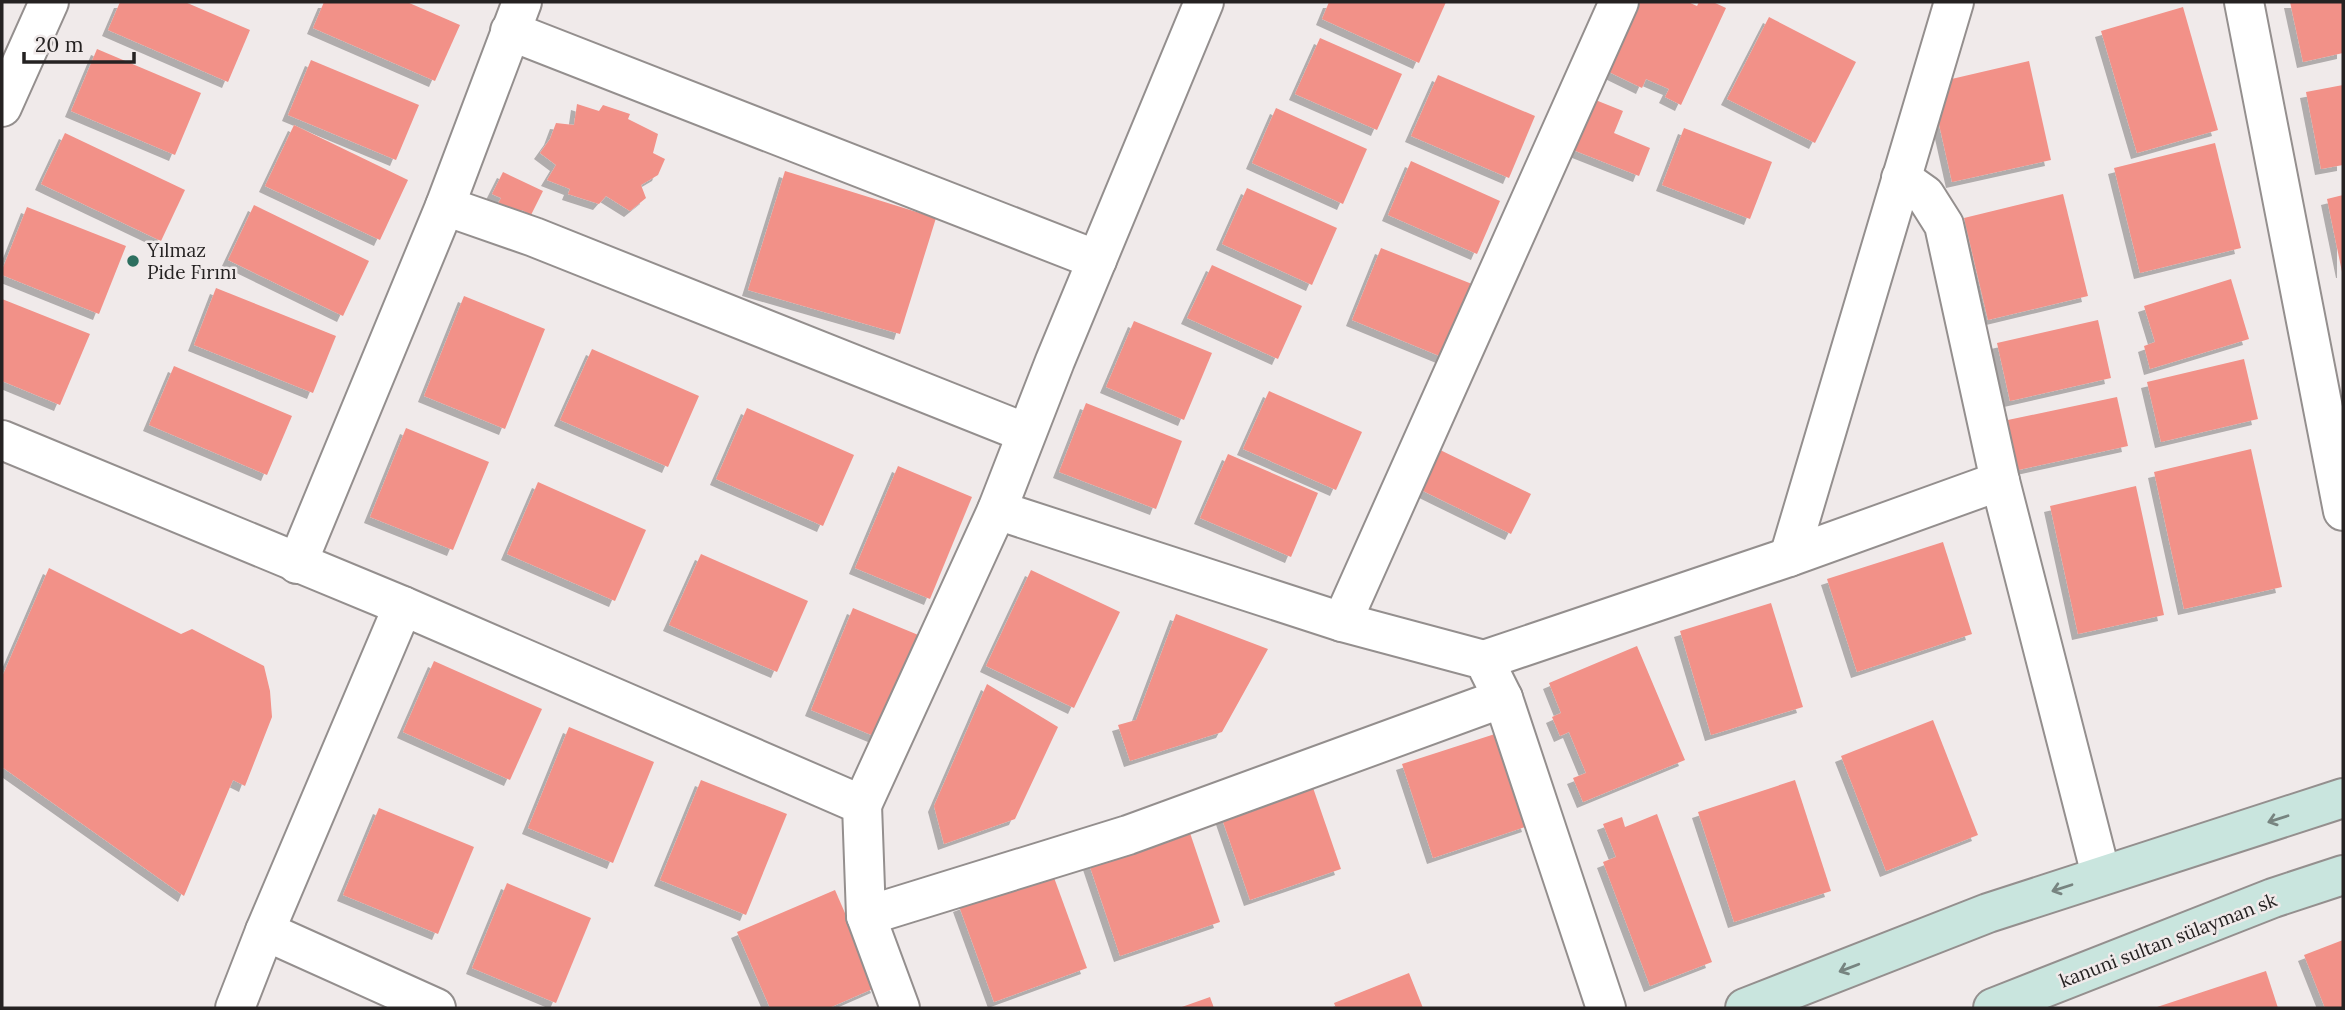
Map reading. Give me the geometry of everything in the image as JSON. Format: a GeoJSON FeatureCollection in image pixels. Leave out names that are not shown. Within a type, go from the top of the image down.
{"type":"FeatureCollection","features":[{"type":"Feature","properties":{"kind":"main road"},"geometry":{"type":"LineString","coordinates":[[1745,1008],[1988,913],[2343,798]]}},
{"type":"Feature","properties":{"kind":"main road","name":"kanuni sultan sülayman sk"},"geometry":{"type":"LineString","coordinates":[[1993,1008],[2273,898],[2343,875]]}},
{"type":"Feature","properties":{"kind":"street"},"geometry":{"type":"LineString","coordinates":[[2,107],[11,64],[49,2]]}},
{"type":"Feature","properties":{"kind":"street"},"geometry":{"type":"LineString","coordinates":[[900,1008],[866,916],[862,805],[997,510],[1026,433],[1204,2]]}},
{"type":"Feature","properties":{"kind":"street"},"geometry":{"type":"LineString","coordinates":[[1342,622],[1619,2]]}},
{"type":"Feature","properties":{"kind":"street"},"geometry":{"type":"LineString","coordinates":[[1789,557],[1954,2]]}},
{"type":"Feature","properties":{"kind":"street"},"geometry":{"type":"LineString","coordinates":[[2244,2],[2343,511]]}},
{"type":"Feature","properties":{"kind":"street"},"geometry":{"type":"LineString","coordinates":[[297,564],[445,206],[516,16],[1097,260]]}},
{"type":"Feature","properties":{"kind":"street"},"geometry":{"type":"LineString","coordinates":[[1901,178],[1925,195],[1944,225],[2000,481],[2101,876]]}},
{"type":"Feature","properties":{"kind":"street"},"geometry":{"type":"LineString","coordinates":[[445,206],[547,242],[1026,433]]}},
{"type":"Feature","properties":{"kind":"street"},"geometry":{"type":"LineString","coordinates":[[2,440],[403,606],[862,805]]}},
{"type":"Feature","properties":{"kind":"street"},"geometry":{"type":"LineString","coordinates":[[997,510],[1342,622],[1485,660],[1789,557],[2000,481]]}},
{"type":"Feature","properties":{"kind":"street"},"geometry":{"type":"LineString","coordinates":[[235,1008],[403,606]]}},
{"type":"Feature","properties":{"kind":"street"},"geometry":{"type":"LineString","coordinates":[[1485,660],[1503,698],[1606,1008]]}},
{"type":"Feature","properties":{"kind":"street"},"geometry":{"type":"LineString","coordinates":[[866,916],[1128,835],[1503,698]]}},
{"type":"Feature","properties":{"kind":"street"},"geometry":{"type":"LineString","coordinates":[[265,931],[436,1008]]}},
{"type":"Feature","properties":{"kind":"building"},"geometry":{"type":"Polygon","coordinates":[[[120,2],[185,2],[250,30],[228,82],[108,30],[120,2]]]}},
{"type":"Feature","properties":{"kind":"building"},"geometry":{"type":"Polygon","coordinates":[[[324,2],[407,2],[460,25],[435,81],[313,28],[324,2]]]}},
{"type":"Feature","properties":{"kind":"building"},"geometry":{"type":"Polygon","coordinates":[[[1329,2],[1446,2],[1419,63],[1322,19],[1329,2]]]}},
{"type":"Feature","properties":{"kind":"building"},"geometry":{"type":"Polygon","coordinates":[[[1639,2],[1688,2],[1697,6],[1699,2],[1713,2],[1726,8],[1681,105],[1665,97],[1669,89],[1646,79],[1642,88],[1607,71],[1639,2]]]}},
{"type":"Feature","properties":{"kind":"building"},"geometry":{"type":"Polygon","coordinates":[[[2290,2],[2343,2],[2343,53],[2303,62],[2290,2]]]}},
{"type":"Feature","properties":{"kind":"building"},"geometry":{"type":"Polygon","coordinates":[[[2183,7],[2218,130],[2137,153],[2101,31],[2183,7]]]}},
{"type":"Feature","properties":{"kind":"building"},"geometry":{"type":"Polygon","coordinates":[[[1769,17],[1856,62],[1815,143],[1727,99],[1769,17]]]}},
{"type":"Feature","properties":{"kind":"building"},"geometry":{"type":"Polygon","coordinates":[[[1320,38],[1402,74],[1377,130],[1295,94],[1320,38]]]}},
{"type":"Feature","properties":{"kind":"building"},"geometry":{"type":"Polygon","coordinates":[[[97,49],[201,93],[175,155],[71,111],[97,49]]]}},
{"type":"Feature","properties":{"kind":"building"},"geometry":{"type":"Polygon","coordinates":[[[311,60],[419,105],[396,160],[288,115],[311,60]]]}},
{"type":"Feature","properties":{"kind":"building"},"geometry":{"type":"Polygon","coordinates":[[[2029,61],[2051,160],[1952,182],[1930,84],[2029,61]]]}},
{"type":"Feature","properties":{"kind":"building"},"geometry":{"type":"Polygon","coordinates":[[[1438,75],[1535,116],[1509,178],[1411,136],[1438,75]]]}},
{"type":"Feature","properties":{"kind":"building"},"geometry":{"type":"Polygon","coordinates":[[[2343,85],[2343,165],[2321,169],[2306,92],[2343,85]]]}},
{"type":"Feature","properties":{"kind":"building"},"geometry":{"type":"Polygon","coordinates":[[[1583,95],[1623,111],[1614,133],[1650,148],[1639,176],[1563,146],[1583,95]]]}},
{"type":"Feature","properties":{"kind":"building"},"geometry":{"type":"Polygon","coordinates":[[[577,104],[599,111],[603,105],[630,114],[628,119],[658,134],[653,153],[665,159],[658,175],[641,185],[646,198],[630,211],[606,196],[599,204],[568,194],[570,189],[547,180],[556,165],[540,153],[550,139],[556,123],[574,125],[577,104]]]}},
{"type":"Feature","properties":{"kind":"building"},"geometry":{"type":"Polygon","coordinates":[[[1276,108],[1367,149],[1343,204],[1252,163],[1276,108]]]}},
{"type":"Feature","properties":{"kind":"building"},"geometry":{"type":"Polygon","coordinates":[[[294,125],[408,180],[380,240],[265,186],[294,125]]]}},
{"type":"Feature","properties":{"kind":"building"},"geometry":{"type":"Polygon","coordinates":[[[1684,128],[1772,162],[1750,219],[1662,185],[1684,128]]]}},
{"type":"Feature","properties":{"kind":"building"},"geometry":{"type":"Polygon","coordinates":[[[65,133],[185,190],[161,241],[41,184],[65,133]]]}},
{"type":"Feature","properties":{"kind":"building"},"geometry":{"type":"Polygon","coordinates":[[[2215,143],[2241,248],[2140,273],[2114,168],[2215,143]]]}},
{"type":"Feature","properties":{"kind":"building"},"geometry":{"type":"Polygon","coordinates":[[[1411,161],[1500,201],[1477,254],[1388,215],[1411,161]]]}},
{"type":"Feature","properties":{"kind":"building"},"geometry":{"type":"Polygon","coordinates":[[[785,171],[936,218],[900,334],[748,290],[785,171]]]}},
{"type":"Feature","properties":{"kind":"building"},"geometry":{"type":"Polygon","coordinates":[[[503,172],[543,191],[531,215],[522,210],[513,227],[491,216],[501,198],[492,194],[503,172]]]}},
{"type":"Feature","properties":{"kind":"building"},"geometry":{"type":"Polygon","coordinates":[[[1247,188],[1337,228],[1312,285],[1222,244],[1247,188]]]}},
{"type":"Feature","properties":{"kind":"building"},"geometry":{"type":"Polygon","coordinates":[[[2063,194],[2088,296],[1988,320],[1964,218],[2063,194]]]}},
{"type":"Feature","properties":{"kind":"building"},"geometry":{"type":"Polygon","coordinates":[[[2343,195],[2343,272],[2342,272],[2327,199],[2343,195]]]}},
{"type":"Feature","properties":{"kind":"building"},"geometry":{"type":"Polygon","coordinates":[[[254,205],[369,261],[343,316],[228,260],[254,205]]]}},
{"type":"Feature","properties":{"kind":"building"},"geometry":{"type":"Polygon","coordinates":[[[27,207],[126,246],[99,314],[2,275],[27,207]]]}},
{"type":"Feature","properties":{"kind":"building"},"geometry":{"type":"Polygon","coordinates":[[[1381,248],[1472,284],[1442,357],[1352,320],[1381,248]]]}},
{"type":"Feature","properties":{"kind":"building"},"geometry":{"type":"Polygon","coordinates":[[[1212,265],[1302,306],[1278,359],[1187,318],[1212,265]]]}},
{"type":"Feature","properties":{"kind":"building"},"geometry":{"type":"Polygon","coordinates":[[[2231,279],[2249,339],[2150,369],[2144,346],[2155,342],[2144,306],[2231,279]]]}},
{"type":"Feature","properties":{"kind":"building"},"geometry":{"type":"Polygon","coordinates":[[[216,288],[336,336],[313,393],[194,345],[216,288]]]}},
{"type":"Feature","properties":{"kind":"building"},"geometry":{"type":"Polygon","coordinates":[[[464,296],[545,329],[505,429],[424,396],[464,296]]]}},
{"type":"Feature","properties":{"kind":"building"},"geometry":{"type":"Polygon","coordinates":[[[2,299],[90,334],[60,405],[2,381],[2,299]]]}},
{"type":"Feature","properties":{"kind":"building"},"geometry":{"type":"Polygon","coordinates":[[[2098,320],[2111,378],[2010,401],[1997,343],[2098,320]]]}},
{"type":"Feature","properties":{"kind":"building"},"geometry":{"type":"Polygon","coordinates":[[[1134,321],[1212,353],[1184,420],[1106,387],[1134,321]]]}},
{"type":"Feature","properties":{"kind":"building"},"geometry":{"type":"Polygon","coordinates":[[[592,349],[699,396],[668,467],[560,420],[592,349]]]}},
{"type":"Feature","properties":{"kind":"building"},"geometry":{"type":"Polygon","coordinates":[[[2244,359],[2258,419],[2161,442],[2147,382],[2244,359]]]}},
{"type":"Feature","properties":{"kind":"building"},"geometry":{"type":"Polygon","coordinates":[[[174,366],[292,416],[267,475],[149,425],[174,366]]]}},
{"type":"Feature","properties":{"kind":"building"},"geometry":{"type":"Polygon","coordinates":[[[1269,391],[1362,432],[1336,490],[1243,449],[1269,391]]]}},
{"type":"Feature","properties":{"kind":"building"},"geometry":{"type":"Polygon","coordinates":[[[2117,397],[2128,446],[2014,471],[2003,421],[2117,397]]]}},
{"type":"Feature","properties":{"kind":"building"},"geometry":{"type":"Polygon","coordinates":[[[1086,403],[1182,441],[1156,509],[1059,472],[1086,403]]]}},
{"type":"Feature","properties":{"kind":"building"},"geometry":{"type":"Polygon","coordinates":[[[747,408],[854,455],[823,526],[716,479],[747,408]]]}},
{"type":"Feature","properties":{"kind":"building"},"geometry":{"type":"Polygon","coordinates":[[[406,428],[489,462],[453,550],[370,517],[406,428]]]}},
{"type":"Feature","properties":{"kind":"building"},"geometry":{"type":"Polygon","coordinates":[[[1436,448],[1531,494],[1511,534],[1417,488],[1436,448]]]}},
{"type":"Feature","properties":{"kind":"building"},"geometry":{"type":"Polygon","coordinates":[[[2251,449],[2282,587],[2184,609],[2154,472],[2251,449]]]}},
{"type":"Feature","properties":{"kind":"building"},"geometry":{"type":"Polygon","coordinates":[[[1228,454],[1318,493],[1291,557],[1200,518],[1228,454]]]}},
{"type":"Feature","properties":{"kind":"building"},"geometry":{"type":"Polygon","coordinates":[[[898,466],[972,497],[930,599],[855,568],[898,466]]]}},
{"type":"Feature","properties":{"kind":"building"},"geometry":{"type":"Polygon","coordinates":[[[538,482],[646,530],[615,601],[507,554],[538,482]]]}},
{"type":"Feature","properties":{"kind":"building"},"geometry":{"type":"Polygon","coordinates":[[[2136,486],[2164,615],[2078,634],[2050,506],[2136,486]]]}},
{"type":"Feature","properties":{"kind":"building"},"geometry":{"type":"Polygon","coordinates":[[[1943,542],[1972,634],[1857,672],[1827,579],[1943,542]]]}},
{"type":"Feature","properties":{"kind":"building"},"geometry":{"type":"Polygon","coordinates":[[[701,554],[808,601],[777,672],[669,625],[701,554]]]}},
{"type":"Feature","properties":{"kind":"building"},"geometry":{"type":"Polygon","coordinates":[[[49,568],[181,634],[192,629],[264,666],[272,717],[245,786],[233,780],[184,896],[2,767],[2,677],[49,568]]]}},
{"type":"Feature","properties":{"kind":"building"},"geometry":{"type":"Polygon","coordinates":[[[1031,570],[1120,612],[1074,708],[986,666],[1031,570]]]}},
{"type":"Feature","properties":{"kind":"building"},"geometry":{"type":"Polygon","coordinates":[[[1771,603],[1803,707],[1711,735],[1680,631],[1771,603]]]}},
{"type":"Feature","properties":{"kind":"building"},"geometry":{"type":"Polygon","coordinates":[[[853,608],[928,639],[886,741],[811,710],[853,608]]]}},
{"type":"Feature","properties":{"kind":"building"},"geometry":{"type":"Polygon","coordinates":[[[1176,614],[1268,649],[1222,732],[1130,761],[1118,725],[1136,720],[1176,614]]]}},
{"type":"Feature","properties":{"kind":"building"},"geometry":{"type":"Polygon","coordinates":[[[1637,646],[1685,760],[1583,802],[1573,778],[1586,773],[1569,732],[1560,736],[1552,717],[1561,713],[1549,683],[1637,646]]]}},
{"type":"Feature","properties":{"kind":"building"},"geometry":{"type":"Polygon","coordinates":[[[434,661],[542,709],[510,780],[403,732],[434,661]]]}},
{"type":"Feature","properties":{"kind":"building"},"geometry":{"type":"Polygon","coordinates":[[[987,684],[1058,727],[1015,819],[944,844],[934,806],[987,684]]]}},
{"type":"Feature","properties":{"kind":"building"},"geometry":{"type":"Polygon","coordinates":[[[1933,720],[1978,835],[1886,871],[1841,756],[1933,720]]]}},
{"type":"Feature","properties":{"kind":"building"},"geometry":{"type":"Polygon","coordinates":[[[569,727],[654,762],[613,863],[528,828],[569,727]]]}},
{"type":"Feature","properties":{"kind":"building"},"geometry":{"type":"Polygon","coordinates":[[[1498,733],[1528,826],[1433,858],[1402,764],[1498,733]]]}},
{"type":"Feature","properties":{"kind":"building"},"geometry":{"type":"Polygon","coordinates":[[[1310,779],[1341,869],[1250,900],[1219,810],[1310,779]]]}},
{"type":"Feature","properties":{"kind":"building"},"geometry":{"type":"Polygon","coordinates":[[[701,780],[787,814],[746,915],[660,880],[701,780]]]}},
{"type":"Feature","properties":{"kind":"building"},"geometry":{"type":"Polygon","coordinates":[[[1795,780],[1831,891],[1734,922],[1698,812],[1795,780]]]}},
{"type":"Feature","properties":{"kind":"building"},"geometry":{"type":"Polygon","coordinates":[[[379,808],[474,847],[438,934],[343,895],[379,808]]]}},
{"type":"Feature","properties":{"kind":"building"},"geometry":{"type":"Polygon","coordinates":[[[1657,814],[1712,962],[1650,986],[1603,862],[1616,857],[1603,824],[1622,817],[1625,827],[1657,814]]]}},
{"type":"Feature","properties":{"kind":"building"},"geometry":{"type":"Polygon","coordinates":[[[1188,827],[1220,922],[1120,956],[1088,861],[1188,827]]]}},
{"type":"Feature","properties":{"kind":"building"},"geometry":{"type":"Polygon","coordinates":[[[1052,872],[1087,968],[994,1002],[959,906],[1052,872]]]}},
{"type":"Feature","properties":{"kind":"building"},"geometry":{"type":"Polygon","coordinates":[[[507,883],[591,918],[556,1003],[472,968],[507,883]]]}},
{"type":"Feature","properties":{"kind":"building"},"geometry":{"type":"Polygon","coordinates":[[[835,890],[877,987],[829,1008],[770,1008],[737,932],[835,890]]]}},
{"type":"Feature","properties":{"kind":"building"},"geometry":{"type":"Polygon","coordinates":[[[2343,940],[2343,1008],[2325,1008],[2304,955],[2343,940]]]}},
{"type":"Feature","properties":{"kind":"building"},"geometry":{"type":"Polygon","coordinates":[[[2266,971],[2278,1008],[2154,1008],[2266,971]]]}},
{"type":"Feature","properties":{"kind":"building"},"geometry":{"type":"Polygon","coordinates":[[[1409,973],[1423,1008],[1336,1008],[1334,1003],[1409,973]]]}},
{"type":"Feature","properties":{"kind":"building"},"geometry":{"type":"Polygon","coordinates":[[[1210,997],[1214,1008],[1179,1008],[1210,997]]]}},
{"type":"Feature","properties":{"kind":"place","name":"Yılmaz Pide Fırını"},"geometry":{"type":"Point","coordinates":[133,261]}}]}
